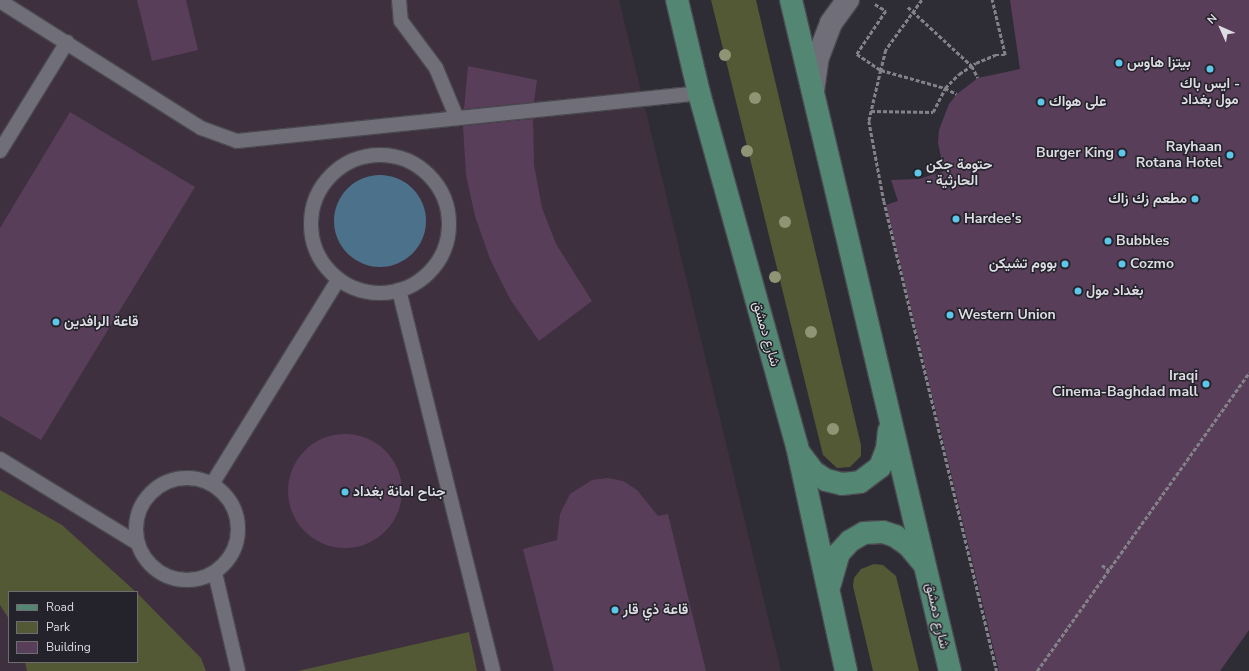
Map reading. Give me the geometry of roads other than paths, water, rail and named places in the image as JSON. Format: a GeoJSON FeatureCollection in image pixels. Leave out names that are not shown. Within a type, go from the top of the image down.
{"type":"FeatureCollection","features":[{"type":"Feature","properties":{"kind":"main road","name":"شارع دمشق"},"geometry":{"type":"LineString","coordinates":[[677,0],[699,93],[797,446],[846,671]]}},
{"type":"Feature","properties":{"kind":"main road","name":"شارع دمشق"},"geometry":{"type":"LineString","coordinates":[[791,0],[950,671]]}},
{"type":"Feature","properties":{"kind":"main road"},"geometry":{"type":"LineString","coordinates":[[797,446],[807,464],[826,480],[842,484],[860,482],[873,474],[885,458],[889,439],[889,412]]}},
{"type":"Feature","properties":{"kind":"main road"},"geometry":{"type":"LineString","coordinates":[[829,588],[839,553],[850,541],[864,533],[883,532],[902,539],[926,568]]}},
{"type":"Feature","properties":{"kind":"street"},"geometry":{"type":"LineString","coordinates":[[813,91],[818,57],[831,23],[848,0]]}},
{"type":"Feature","properties":{"kind":"lane"},"geometry":{"type":"LineString","coordinates":[[399,0],[401,21],[436,68],[456,116]]}},
{"type":"Feature","properties":{"kind":"lane"},"geometry":{"type":"LineString","coordinates":[[0,1],[201,128],[237,141],[456,116],[699,93]]}},
{"type":"Feature","properties":{"kind":"lane"},"geometry":{"type":"LineString","coordinates":[[0,151],[67,42]]}},
{"type":"Feature","properties":{"kind":"lane"},"geometry":{"type":"LineString","coordinates":[[377,154],[401,157],[422,168],[438,185],[449,208],[449,232],[442,255],[428,275],[407,288],[383,294],[359,291],[338,280],[324,266],[314,249],[311,236],[311,210],[317,192],[332,172],[353,159],[377,154]]}},
{"type":"Feature","properties":{"kind":"lane"},"geometry":{"type":"LineString","coordinates":[[212,484],[338,280]]}},
{"type":"Feature","properties":{"kind":"lane"},"geometry":{"type":"LineString","coordinates":[[399,290],[493,671]]}},
{"type":"Feature","properties":{"kind":"lane"},"geometry":{"type":"LineString","coordinates":[[0,458],[137,543]]}},
{"type":"Feature","properties":{"kind":"lane"},"geometry":{"type":"LineString","coordinates":[[179,478],[196,478],[212,484],[226,494],[235,508],[239,525],[238,542],[231,557],[215,573],[205,578],[188,581],[172,579],[156,571],[144,558],[137,543],[136,526],[140,509],[153,491],[162,484],[179,478]]}},
{"type":"Feature","properties":{"kind":"lane"},"geometry":{"type":"LineString","coordinates":[[215,573],[238,671]]}},
{"type":"Feature","properties":{"kind":"water"},"geometry":{"type":"Polygon","coordinates":[[[380,175],[397,179],[412,189],[422,204],[426,221],[422,238],[412,253],[397,263],[380,267],[363,263],[348,253],[338,238],[334,221],[338,204],[348,189],[363,179],[380,175]]]}},
{"type":"Feature","properties":{"kind":"place","name":"بيتزا هاوس"},"geometry":{"type":"Point","coordinates":[1119,63]}},
{"type":"Feature","properties":{"kind":"place","name":"ايس باك - مول بغداد"},"geometry":{"type":"Point","coordinates":[1210,69]}},
{"type":"Feature","properties":{"kind":"place","name":"على هواك"},"geometry":{"type":"Point","coordinates":[1041,102]}},
{"type":"Feature","properties":{"kind":"place","name":"Burger King"},"geometry":{"type":"Point","coordinates":[1122,153]}},
{"type":"Feature","properties":{"kind":"place","name":"Rayhaan Rotana Hotel"},"geometry":{"type":"Point","coordinates":[1230,155]}},
{"type":"Feature","properties":{"kind":"place","name":"حتومة جكن - الحارثية"},"geometry":{"type":"Point","coordinates":[918,173]}},
{"type":"Feature","properties":{"kind":"place","name":"مطعم زك زاك"},"geometry":{"type":"Point","coordinates":[1195,199]}},
{"type":"Feature","properties":{"kind":"place","name":"Hardee's"},"geometry":{"type":"Point","coordinates":[956,219]}},
{"type":"Feature","properties":{"kind":"place","name":"Bubbles"},"geometry":{"type":"Point","coordinates":[1108,241]}},
{"type":"Feature","properties":{"kind":"place","name":"بووم تشيكن"},"geometry":{"type":"Point","coordinates":[1065,264]}},
{"type":"Feature","properties":{"kind":"place","name":"Cozmo"},"geometry":{"type":"Point","coordinates":[1122,264]}},
{"type":"Feature","properties":{"kind":"place","name":"بغداد مول"},"geometry":{"type":"Point","coordinates":[1078,291]}},
{"type":"Feature","properties":{"kind":"place","name":"Western Union"},"geometry":{"type":"Point","coordinates":[950,315]}},
{"type":"Feature","properties":{"kind":"place","name":"قاعة الرافدين"},"geometry":{"type":"Point","coordinates":[56,322]}},
{"type":"Feature","properties":{"kind":"place","name":"Iraqi Cinema-Baghdad mall"},"geometry":{"type":"Point","coordinates":[1206,384]}},
{"type":"Feature","properties":{"kind":"place","name":"جناح امانة بغداد"},"geometry":{"type":"Point","coordinates":[345,492]}},
{"type":"Feature","properties":{"kind":"place","name":"قاعة ذي قار"},"geometry":{"type":"Point","coordinates":[615,610]}}]}
